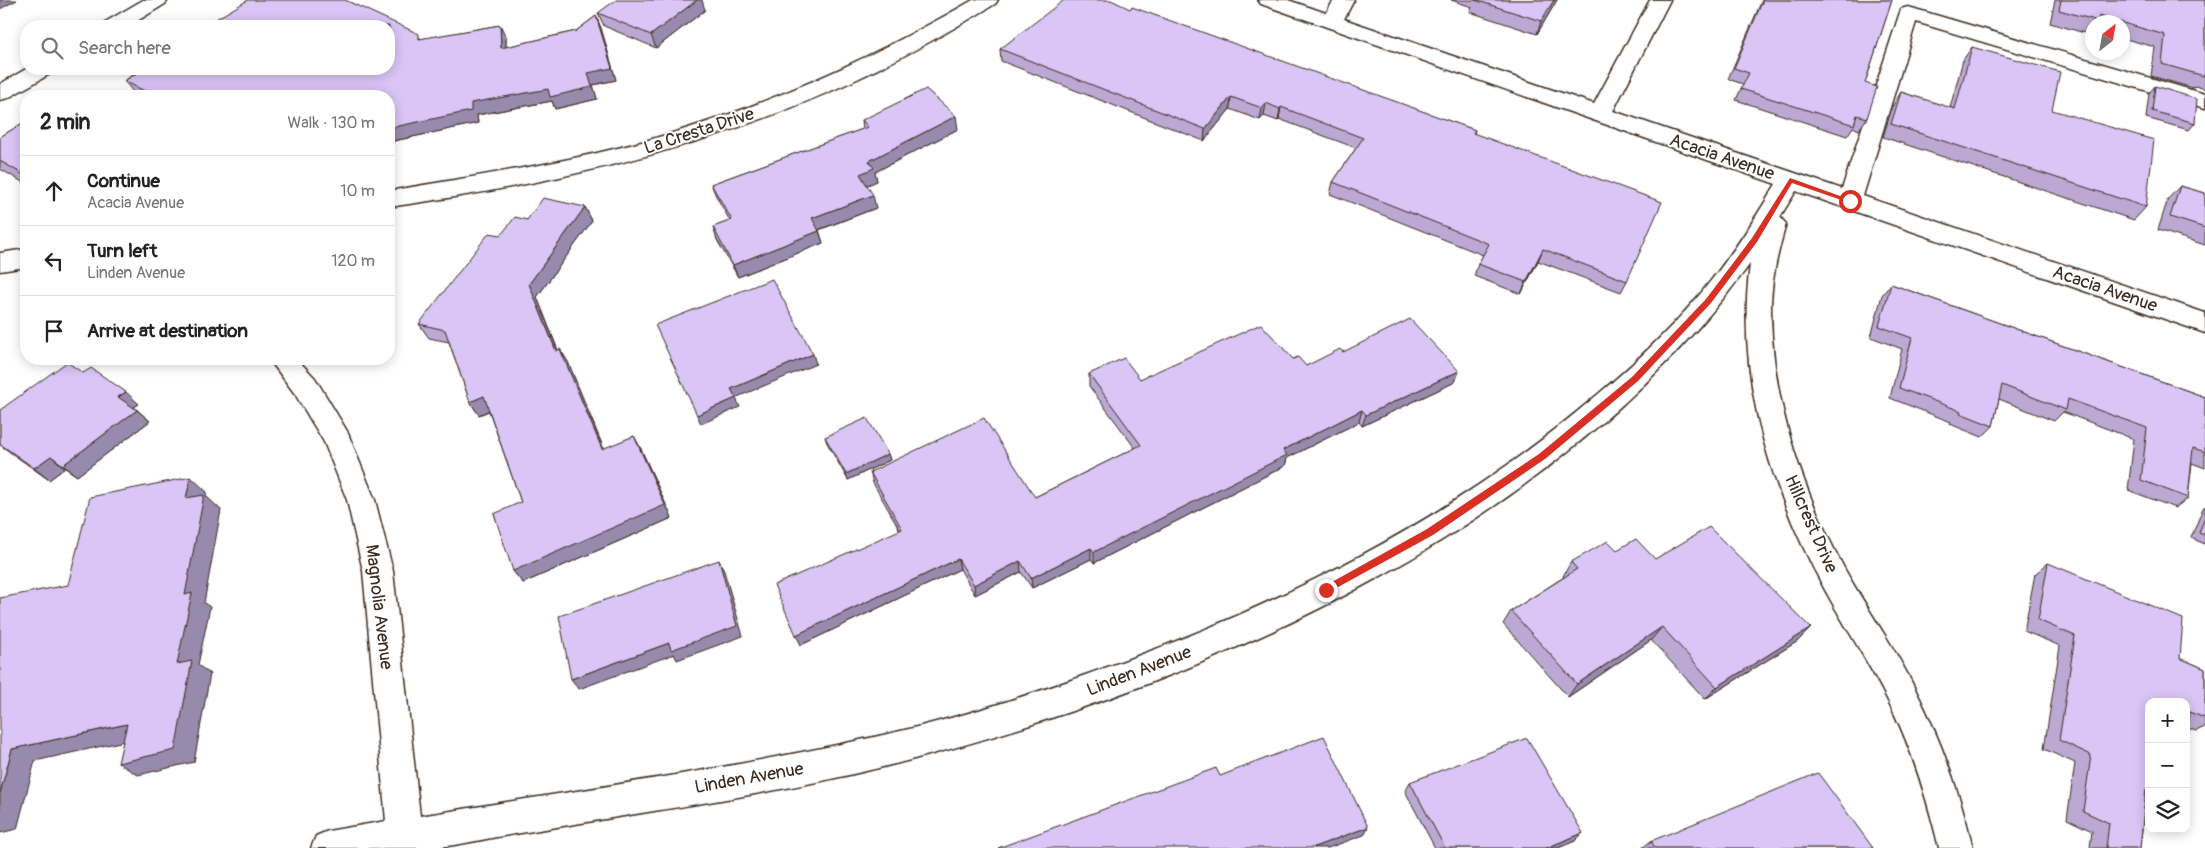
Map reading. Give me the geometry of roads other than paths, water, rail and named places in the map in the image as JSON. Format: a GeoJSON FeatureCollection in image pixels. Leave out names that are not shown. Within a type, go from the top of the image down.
{"type":"FeatureCollection","features":[{"type":"Feature","properties":{"kind":"street"},"geometry":{"type":"LineString","coordinates":[[124,20],[158,0]]}},
{"type":"Feature","properties":{"kind":"street","name":"La Cresta Drive"},"geometry":{"type":"LineString","coordinates":[[395,198],[528,176],[630,152],[711,129],[787,102],[870,66],[943,28],[988,0]]}},
{"type":"Feature","properties":{"kind":"street","name":"Acacia Avenue"},"geometry":{"type":"LineString","coordinates":[[1268,0],[2205,323]]}},
{"type":"Feature","properties":{"kind":"street"},"geometry":{"type":"LineString","coordinates":[[1332,22],[1344,0]]}},
{"type":"Feature","properties":{"kind":"street"},"geometry":{"type":"LineString","coordinates":[[1600,115],[1660,0]]}},
{"type":"Feature","properties":{"kind":"street"},"geometry":{"type":"LineString","coordinates":[[1850,201],[1908,13],[2205,101]]}},
{"type":"Feature","properties":{"kind":"street"},"geometry":{"type":"LineString","coordinates":[[0,93],[32,75]]}},
{"type":"Feature","properties":{"kind":"street","name":"Linden Avenue"},"geometry":{"type":"LineString","coordinates":[[328,848],[405,842],[768,776],[912,744],[1050,704],[1210,644],[1317,594],[1430,532],[1542,457],[1635,379],[1709,301],[1755,240],[1790,180]]}},
{"type":"Feature","properties":{"kind":"street","name":"Hillcrest Drive"},"geometry":{"type":"LineString","coordinates":[[1790,180],[1768,240],[1761,273],[1758,334],[1767,402],[1789,478],[1826,562],[1907,705],[1946,804],[1956,848]]}},
{"type":"Feature","properties":{"kind":"street"},"geometry":{"type":"LineString","coordinates":[[0,264],[20,259]]}},
{"type":"Feature","properties":{"kind":"street"},"geometry":{"type":"LineString","coordinates":[[0,264],[20,263]]}},
{"type":"Feature","properties":{"kind":"street","name":"Magnolia Avenue"},"geometry":{"type":"LineString","coordinates":[[287,365],[305,386],[337,439],[361,500],[378,571],[405,842]]}}]}
